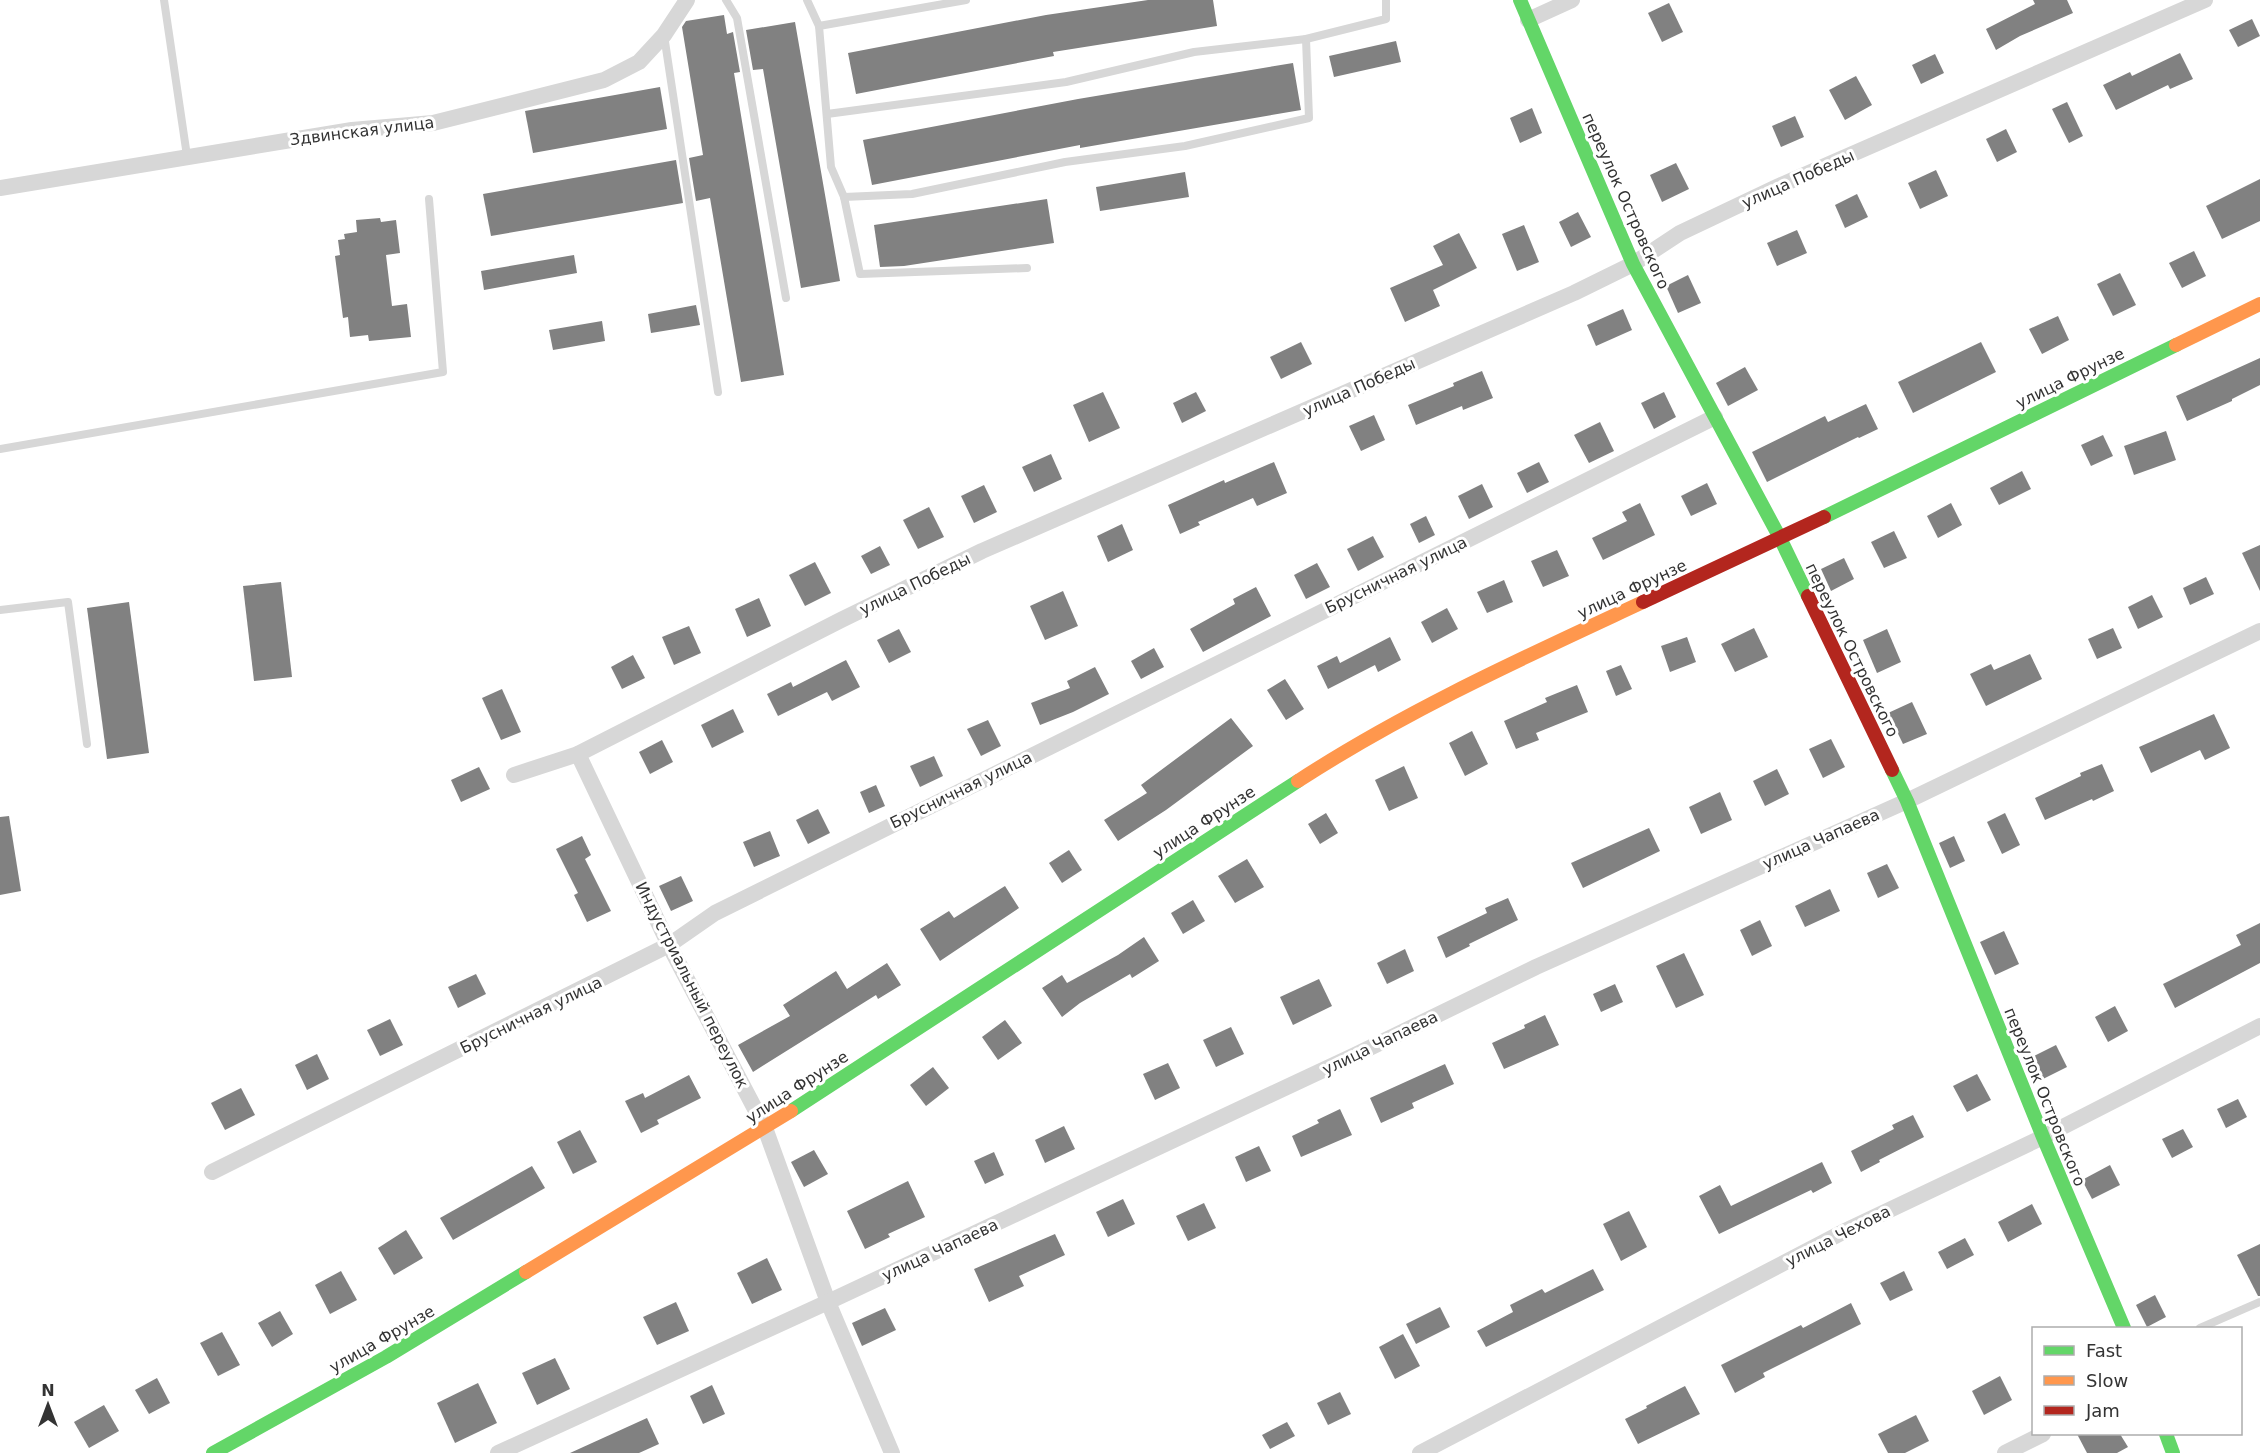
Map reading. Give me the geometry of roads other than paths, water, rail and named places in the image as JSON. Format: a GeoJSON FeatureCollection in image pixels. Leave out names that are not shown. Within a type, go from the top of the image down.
{"type":"FeatureCollection","features":[{"type":"Feature","properties":{"kind":"street","name":"Здвинская улица"},"geometry":{"type":"LineString","coordinates":[[0,188],[351,130],[433,123],[604,80],[639,62],[664,35],[687,0]]}},
{"type":"Feature","properties":{"kind":"street","name":"переулок Островского"},"geometry":{"type":"LineString","coordinates":[[1520,0],[1633,264],[1780,538],[1907,801],[2043,1137],[2123,1327]]}},
{"type":"Feature","properties":{"kind":"street"},"geometry":{"type":"LineString","coordinates":[[1528,20],[1572,0]]}},
{"type":"Feature","properties":{"kind":"street","name":"улица Победы"},"geometry":{"type":"LineString","coordinates":[[514,774],[578,754],[982,551],[1574,292],[1633,264],[1680,233],[1779,186],[2205,0]]}},
{"type":"Feature","properties":{"kind":"street","name":"улица Фрунзе"},"geometry":{"type":"LineString","coordinates":[[213,1453],[386,1357],[765,1128],[1353,745],[1478,679],[1780,538],[2260,304]]}},
{"type":"Feature","properties":{"kind":"street","name":"Брусничная улица"},"geometry":{"type":"LineString","coordinates":[[212,1172],[669,945],[715,913],[1715,417]]}},
{"type":"Feature","properties":{"kind":"street","name":"улица Чапаева"},"geometry":{"type":"LineString","coordinates":[[498,1453],[828,1302],[1353,1056],[1536,967],[1907,801],[2260,631]]}},
{"type":"Feature","properties":{"kind":"street","name":"Индустриальный переулок"},"geometry":{"type":"LineString","coordinates":[[578,754],[669,945],[765,1128],[828,1302],[891,1453]]}},
{"type":"Feature","properties":{"kind":"street","name":"улица Чехова"},"geometry":{"type":"LineString","coordinates":[[1420,1453],[1843,1232],[2043,1137],[2260,1026]]}},
{"type":"Feature","properties":{"kind":"street"},"geometry":{"type":"LineString","coordinates":[[2005,1453],[2041,1435]]}},
{"type":"Feature","properties":{"kind":"street"},"geometry":{"type":"LineString","coordinates":[[2166,1435],[2173,1453]]}},
{"type":"Feature","properties":{"kind":"lane"},"geometry":{"type":"LineString","coordinates":[[164,0],[187,156]]}},
{"type":"Feature","properties":{"kind":"lane"},"geometry":{"type":"LineString","coordinates":[[726,0],[736,18],[786,298]]}},
{"type":"Feature","properties":{"kind":"lane"},"geometry":{"type":"LineString","coordinates":[[807,0],[819,26],[831,167],[844,197],[860,274],[1027,268]]}},
{"type":"Feature","properties":{"kind":"lane"},"geometry":{"type":"LineString","coordinates":[[819,26],[966,0]]}},
{"type":"Feature","properties":{"kind":"lane"},"geometry":{"type":"LineString","coordinates":[[827,114],[1066,82],[1194,52],[1306,39],[1386,19],[1386,0]]}},
{"type":"Feature","properties":{"kind":"lane"},"geometry":{"type":"LineString","coordinates":[[664,35],[718,392]]}},
{"type":"Feature","properties":{"kind":"lane"},"geometry":{"type":"LineString","coordinates":[[844,197],[912,194],[1065,162],[1185,146],[1309,118],[1306,39]]}},
{"type":"Feature","properties":{"kind":"lane"},"geometry":{"type":"LineString","coordinates":[[0,449],[443,372],[429,200]]}},
{"type":"Feature","properties":{"kind":"lane"},"geometry":{"type":"LineString","coordinates":[[0,610],[68,602],[87,744]]}},
{"type":"Feature","properties":{"kind":"lane"},"geometry":{"type":"LineString","coordinates":[[2204,1327],[2260,1302]]}}]}
